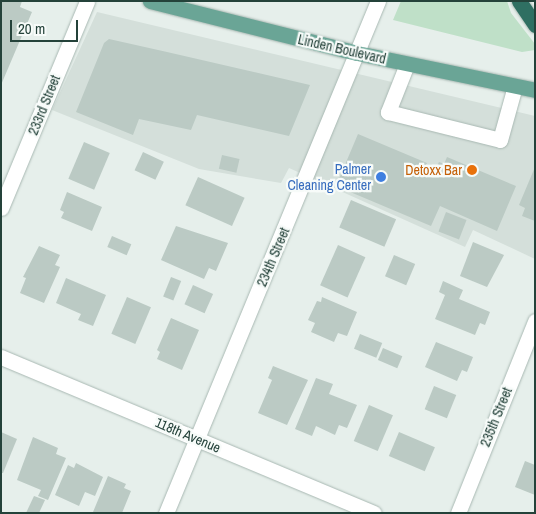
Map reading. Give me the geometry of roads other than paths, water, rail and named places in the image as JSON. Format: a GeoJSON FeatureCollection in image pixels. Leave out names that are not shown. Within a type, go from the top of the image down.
{"type":"FeatureCollection","features":[{"type":"Feature","properties":{"kind":"highway"},"geometry":{"type":"LineString","coordinates":[[519,1],[535,25]]}},
{"type":"Feature","properties":{"kind":"main road","name":"Linden Boulevard"},"geometry":{"type":"LineString","coordinates":[[150,1],[357,53],[535,90]]}},
{"type":"Feature","properties":{"kind":"street","name":"233rd Street"},"geometry":{"type":"LineString","coordinates":[[1,208],[87,1]]}},
{"type":"Feature","properties":{"kind":"street","name":"234th Street"},"geometry":{"type":"LineString","coordinates":[[166,513],[378,1]]}},
{"type":"Feature","properties":{"kind":"street"},"geometry":{"type":"LineString","coordinates":[[407,64],[388,112],[500,140],[515,86]]}},
{"type":"Feature","properties":{"kind":"street","name":"235th Street"},"geometry":{"type":"LineString","coordinates":[[458,513],[535,321]]}},
{"type":"Feature","properties":{"kind":"street","name":"118th Avenue"},"geometry":{"type":"LineString","coordinates":[[1,357],[374,513]]}},
{"type":"Feature","properties":{"kind":"place","name":"Detoxx Bar"},"geometry":{"type":"Point","coordinates":[472,170]}},
{"type":"Feature","properties":{"kind":"place","name":"Palmer Cleaning Center"},"geometry":{"type":"Point","coordinates":[381,177]}}]}
